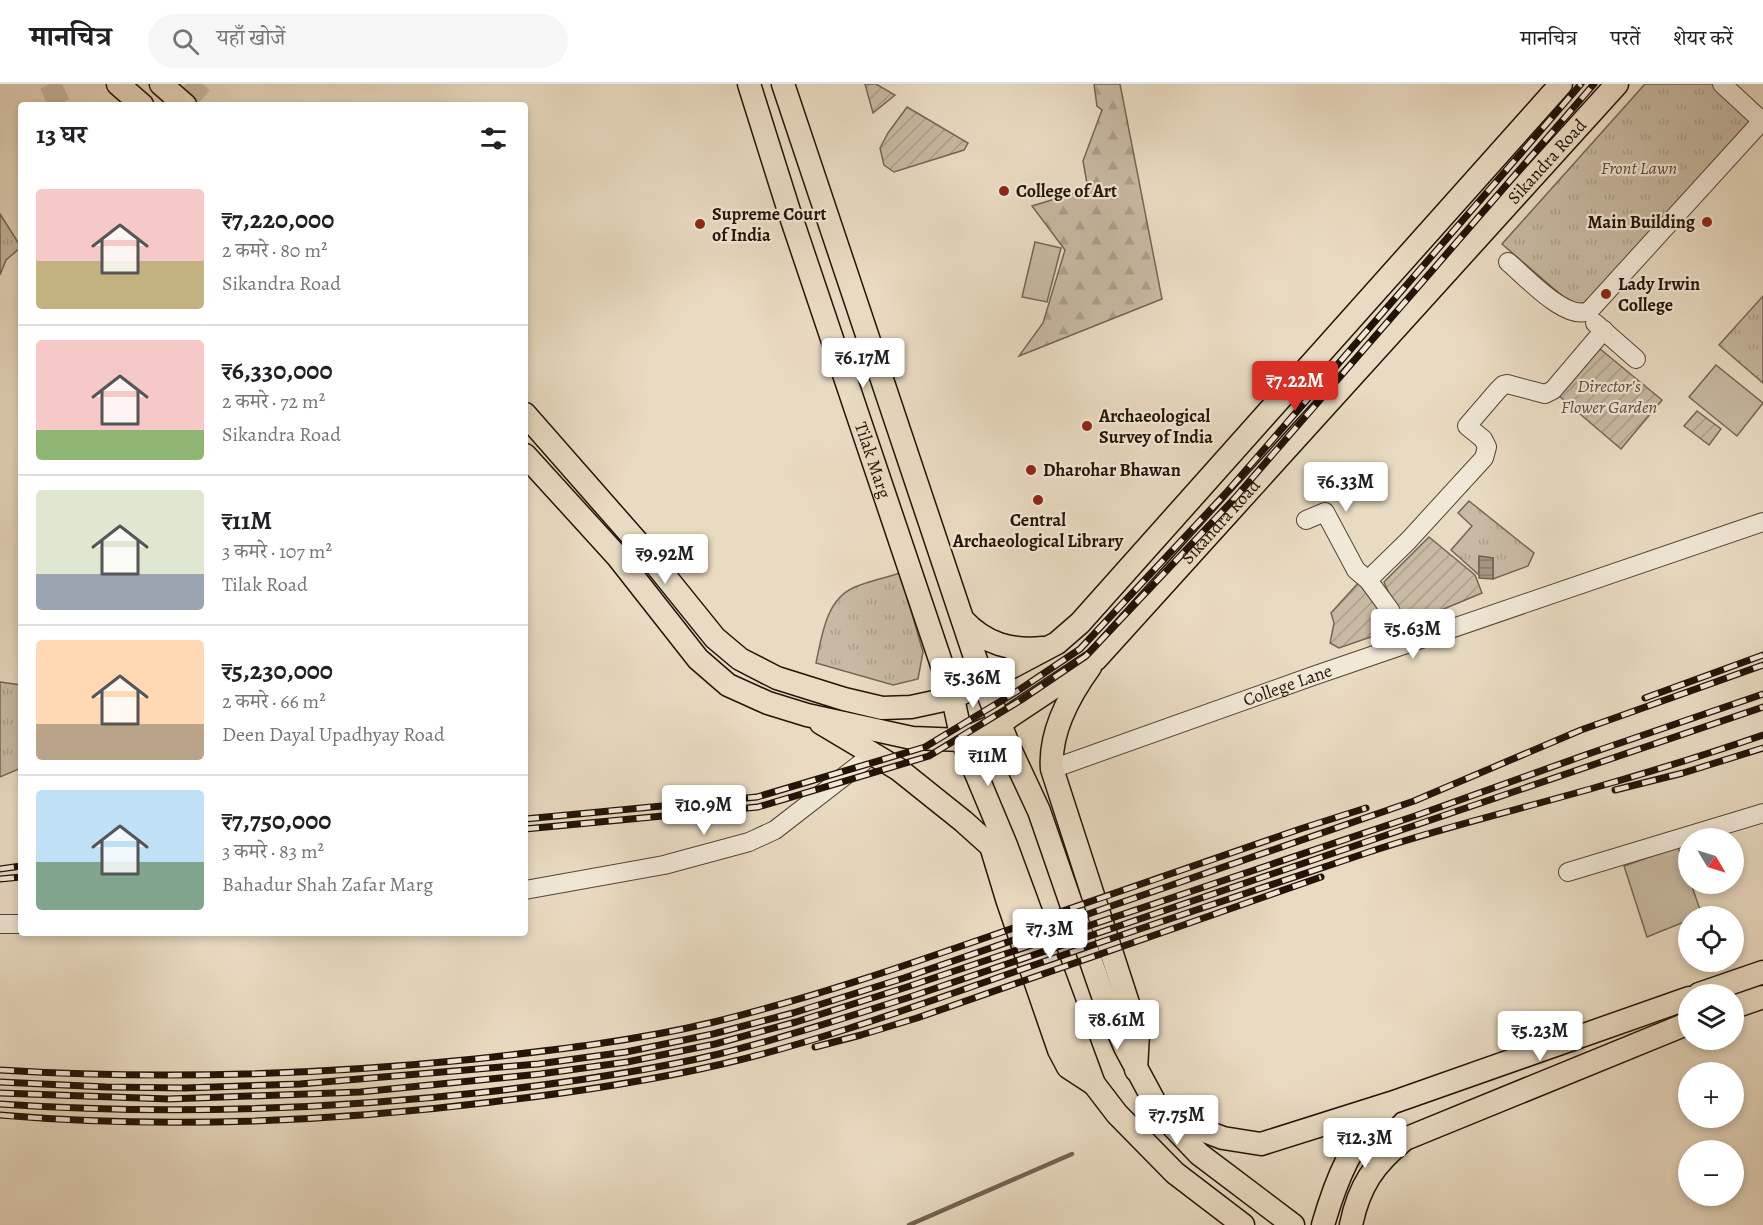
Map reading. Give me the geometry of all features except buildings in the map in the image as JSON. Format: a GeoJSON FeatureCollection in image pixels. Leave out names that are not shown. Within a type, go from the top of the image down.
{"type":"FeatureCollection","features":[{"type":"Feature","properties":{"kind":"main road"},"geometry":{"type":"LineString","coordinates":[[118,84],[139,102]]}},
{"type":"Feature","properties":{"kind":"main road"},"geometry":{"type":"LineString","coordinates":[[161,84],[182,102]]}},
{"type":"Feature","properties":{"kind":"main road","name":"Tilak Marg"},"geometry":{"type":"LineString","coordinates":[[749,84],[953,698],[955,740]]}},
{"type":"Feature","properties":{"kind":"main road","name":"Tilak Marg"},"geometry":{"type":"LineString","coordinates":[[783,84],[983,681],[1039,811],[1103,996],[1136,1070],[1161,1114],[1199,1154],[1293,1225]]}},
{"type":"Feature","properties":{"kind":"main road","name":"Sikandra Road"},"geometry":{"type":"LineString","coordinates":[[528,417],[640,544],[715,638],[740,659],[780,679],[882,708],[911,707],[953,698],[1048,648],[1098,604],[1560,84]]}},
{"type":"Feature","properties":{"kind":"main road","name":"Sikandra Road"},"geometry":{"type":"LineString","coordinates":[[955,740],[1000,723],[1096,659],[1617,84]]}},
{"type":"Feature","properties":{"kind":"main road"},"geometry":{"type":"LineString","coordinates":[[763,127],[793,116]]}},
{"type":"Feature","properties":{"kind":"main road"},"geometry":{"type":"LineString","coordinates":[[528,458],[617,556],[698,659],[728,684],[768,703],[807,714],[912,738],[955,740]]}},
{"type":"Feature","properties":{"kind":"main road"},"geometry":{"type":"LineString","coordinates":[[1098,604],[1093,613],[1096,629],[1108,635],[1115,635],[1123,630]]}},
{"type":"Feature","properties":{"kind":"main road"},"geometry":{"type":"LineString","coordinates":[[963,620],[976,632],[1000,645],[1017,649],[1048,648]]}},
{"type":"Feature","properties":{"kind":"main road"},"geometry":{"type":"LineString","coordinates":[[1096,659],[1081,680],[1061,718],[1054,739],[1052,769],[1138,1034],[1136,1070]]}},
{"type":"Feature","properties":{"kind":"main road"},"geometry":{"type":"LineString","coordinates":[[768,703],[780,679]]}},
{"type":"Feature","properties":{"kind":"main road"},"geometry":{"type":"LineString","coordinates":[[807,714],[911,779],[992,847]]}},
{"type":"Feature","properties":{"kind":"main road"},"geometry":{"type":"LineString","coordinates":[[955,740],[1059,1050],[1068,1067],[1094,1084]]}},
{"type":"Feature","properties":{"kind":"main road"},"geometry":{"type":"LineString","coordinates":[[955,740],[1012,863],[1094,1084],[1117,1114],[1175,1173],[1243,1225]]}},
{"type":"Feature","properties":{"kind":"main road"},"geometry":{"type":"LineString","coordinates":[[1039,811],[1062,804]]}},
{"type":"Feature","properties":{"kind":"main road"},"geometry":{"type":"LineString","coordinates":[[1728,984],[1763,972]]}},
{"type":"Feature","properties":{"kind":"main road"},"geometry":{"type":"LineString","coordinates":[[1744,1004],[1763,997]]}},
{"type":"Feature","properties":{"kind":"main road"},"geometry":{"type":"LineString","coordinates":[[1161,1114],[1223,1138],[1261,1144],[1391,1103],[1678,1002]]}},
{"type":"Feature","properties":{"kind":"main road"},"geometry":{"type":"LineString","coordinates":[[1351,1225],[1364,1184],[1377,1164],[1405,1139],[1678,1027]]}},
{"type":"Feature","properties":{"kind":"main road"},"geometry":{"type":"LineString","coordinates":[[1323,1225],[1347,1159],[1359,1137],[1391,1103]]}},
{"type":"Feature","properties":{"kind":"street"},"geometry":{"type":"LineString","coordinates":[[1585,314],[1620,286],[1732,162],[1763,121],[1722,84]]}},
{"type":"Feature","properties":{"kind":"street"},"geometry":{"type":"LineString","coordinates":[[1508,262],[1559,306],[1571,312],[1585,314],[1636,359]]}},
{"type":"Feature","properties":{"kind":"street"},"geometry":{"type":"LineString","coordinates":[[1368,580],[1408,541],[1484,458],[1487,447],[1483,439],[1467,426],[1498,390],[1508,384],[1545,394],[1553,390],[1604,330]]}},
{"type":"Feature","properties":{"kind":"street"},"geometry":{"type":"LineString","coordinates":[[1306,520],[1325,512],[1356,570],[1368,580],[1390,610],[1406,644]]}},
{"type":"Feature","properties":{"kind":"street","name":"College Lane"},"geometry":{"type":"LineString","coordinates":[[1052,769],[1406,644],[1763,522]]}},
{"type":"Feature","properties":{"kind":"street"},"geometry":{"type":"LineString","coordinates":[[528,889],[664,865],[749,842],[783,824],[873,754]]}},
{"type":"Feature","properties":{"kind":"street"},"geometry":{"type":"LineString","coordinates":[[1568,872],[1763,813]]}},
{"type":"Feature","properties":{"kind":"street"},"geometry":{"type":"LineString","coordinates":[[0,924],[18,924]]}},
{"type":"Feature","properties":{"kind":"green space"},"geometry":{"type":"Polygon","coordinates":[[[865,84],[876,84],[895,95],[873,113],[865,84]]]}},
{"type":"Feature","properties":{"kind":"green space"},"geometry":{"type":"Polygon","coordinates":[[[1094,84],[1120,84],[1162,299],[1019,356],[1043,323],[1065,250],[1032,206],[1088,189],[1083,161],[1102,110],[1097,106],[1094,84]]]}},
{"type":"Feature","properties":{"kind":"green space","name":"Front Lawn"},"geometry":{"type":"Polygon","coordinates":[[[1645,84],[1714,84],[1753,119],[1583,307],[1576,308],[1502,244],[1645,84]]]}},
{"type":"Feature","properties":{"kind":"green space"},"geometry":{"type":"Polygon","coordinates":[[[907,107],[968,143],[964,150],[894,172],[884,165],[880,148],[907,107]]]}},
{"type":"Feature","properties":{"kind":"green space"},"geometry":{"type":"Polygon","coordinates":[[[0,214],[18,242],[18,250],[6,260],[0,275],[0,214]]]}},
{"type":"Feature","properties":{"kind":"green space"},"geometry":{"type":"Polygon","coordinates":[[[1035,242],[1061,248],[1047,302],[1022,297],[1035,242]]]}},
{"type":"Feature","properties":{"kind":"green space"},"geometry":{"type":"Polygon","coordinates":[[[1763,296],[1763,383],[1719,345],[1763,296]]]}},
{"type":"Feature","properties":{"kind":"green space","name":"Director's Flower Garden"},"geometry":{"type":"Polygon","coordinates":[[[1599,348],[1662,400],[1621,449],[1559,396],[1599,348]]]}},
{"type":"Feature","properties":{"kind":"green space"},"geometry":{"type":"Polygon","coordinates":[[[1716,365],[1763,403],[1737,436],[1689,397],[1716,365]]]}},
{"type":"Feature","properties":{"kind":"green space"},"geometry":{"type":"Polygon","coordinates":[[[1697,411],[1721,429],[1709,445],[1684,426],[1697,411]]]}},
{"type":"Feature","properties":{"kind":"green space"},"geometry":{"type":"Polygon","coordinates":[[[1469,501],[1534,553],[1528,566],[1493,579],[1493,558],[1479,557],[1479,575],[1451,550],[1472,526],[1458,513],[1469,501]]]}},
{"type":"Feature","properties":{"kind":"green space"},"geometry":{"type":"Polygon","coordinates":[[[1429,537],[1475,575],[1482,593],[1403,626],[1384,582],[1429,537]]]}},
{"type":"Feature","properties":{"kind":"green space"},"geometry":{"type":"Polygon","coordinates":[[[900,573],[923,652],[918,679],[893,685],[816,663],[827,619],[838,600],[855,587],[900,573]]]}},
{"type":"Feature","properties":{"kind":"green space"},"geometry":{"type":"Polygon","coordinates":[[[1360,581],[1384,613],[1388,631],[1339,648],[1330,643],[1334,623],[1331,613],[1360,581]]]}},
{"type":"Feature","properties":{"kind":"green space"},"geometry":{"type":"Polygon","coordinates":[[[0,682],[18,685],[18,769],[0,777],[0,682]]]}},
{"type":"Feature","properties":{"kind":"green space"},"geometry":{"type":"Polygon","coordinates":[[[1678,847],[1678,894],[1695,894],[1699,906],[1678,906],[1678,924],[1647,937],[1624,866],[1678,847]]]}},
{"type":"Feature","properties":{"kind":"shaded area"},"geometry":{"type":"Polygon","coordinates":[[[1479,556],[1493,558],[1493,579],[1479,578],[1479,556]]]}},
{"type":"Feature","properties":{"kind":"waterway"},"geometry":{"type":"LineString","coordinates":[[909,1225],[1072,1154]]}},
{"type":"Feature","properties":{"kind":"tunnel"},"geometry":{"type":"LineString","coordinates":[[50,84],[59,102]]}},
{"type":"Feature","properties":{"kind":"tunnel"},"geometry":{"type":"LineString","coordinates":[[186,84],[207,102]]}},
{"type":"Feature","properties":{"kind":"railway"},"geometry":{"type":"LineString","coordinates":[[528,819],[757,797],[925,747],[1016,692],[1080,649],[1226,493],[1581,84]]}},
{"type":"Feature","properties":{"kind":"railway"},"geometry":{"type":"LineString","coordinates":[[528,829],[758,807],[929,756],[1021,700],[1086,656],[1234,499],[1594,84]]}},
{"type":"Feature","properties":{"kind":"railway"},"geometry":{"type":"LineString","coordinates":[[1645,698],[1763,655]]}},
{"type":"Feature","properties":{"kind":"railway"},"geometry":{"type":"LineString","coordinates":[[0,1082],[185,1088],[300,1084],[538,1064],[626,1052],[713,1034],[793,1013],[904,978],[1414,801],[1581,730],[1763,665]]}},
{"type":"Feature","properties":{"kind":"railway"},"geometry":{"type":"LineString","coordinates":[[0,1093],[169,1099],[360,1092],[540,1074],[627,1062],[715,1044],[796,1022],[907,987],[1415,816],[1763,694]]}},
{"type":"Feature","properties":{"kind":"railway"},"geometry":{"type":"LineString","coordinates":[[0,1104],[183,1110],[365,1103],[574,1081],[719,1054],[910,997],[1763,707]]}},
{"type":"Feature","properties":{"kind":"railway"},"geometry":{"type":"LineString","coordinates":[[0,1115],[123,1122],[308,1119],[520,1099],[690,1071],[755,1056],[830,1034],[1397,843],[1639,775],[1763,735]]}},
{"type":"Feature","properties":{"kind":"railway"},"geometry":{"type":"LineString","coordinates":[[1615,790],[1683,773],[1763,748]]}},
{"type":"Feature","properties":{"kind":"railway"},"geometry":{"type":"LineString","coordinates":[[0,1070],[179,1075],[356,1069],[475,1059],[655,1035],[751,1013],[859,980],[1366,808]]}},
{"type":"Feature","properties":{"kind":"railway"},"geometry":{"type":"LineString","coordinates":[[0,869],[18,866]]}},
{"type":"Feature","properties":{"kind":"railway"},"geometry":{"type":"LineString","coordinates":[[0,879],[18,877]]}},
{"type":"Feature","properties":{"kind":"railway"},"geometry":{"type":"LineString","coordinates":[[815,1047],[917,1018],[1321,877]]}},
{"type":"Feature","properties":{"kind":"place","name":"College of Art"},"geometry":{"type":"Point","coordinates":[1004,191]}},
{"type":"Feature","properties":{"kind":"place","name":"Main Building"},"geometry":{"type":"Point","coordinates":[1707,222]}},
{"type":"Feature","properties":{"kind":"place","name":"Supreme Court of India"},"geometry":{"type":"Point","coordinates":[700,224]}},
{"type":"Feature","properties":{"kind":"place","name":"Lady Irwin College"},"geometry":{"type":"Point","coordinates":[1606,294]}},
{"type":"Feature","properties":{"kind":"place","name":"Archaeological Survey of India"},"geometry":{"type":"Point","coordinates":[1087,426]}},
{"type":"Feature","properties":{"kind":"place","name":"Dharohar Bhawan"},"geometry":{"type":"Point","coordinates":[1031,470]}},
{"type":"Feature","properties":{"kind":"place","name":"Central Archaeological Library"},"geometry":{"type":"Point","coordinates":[1038,500]}}]}
